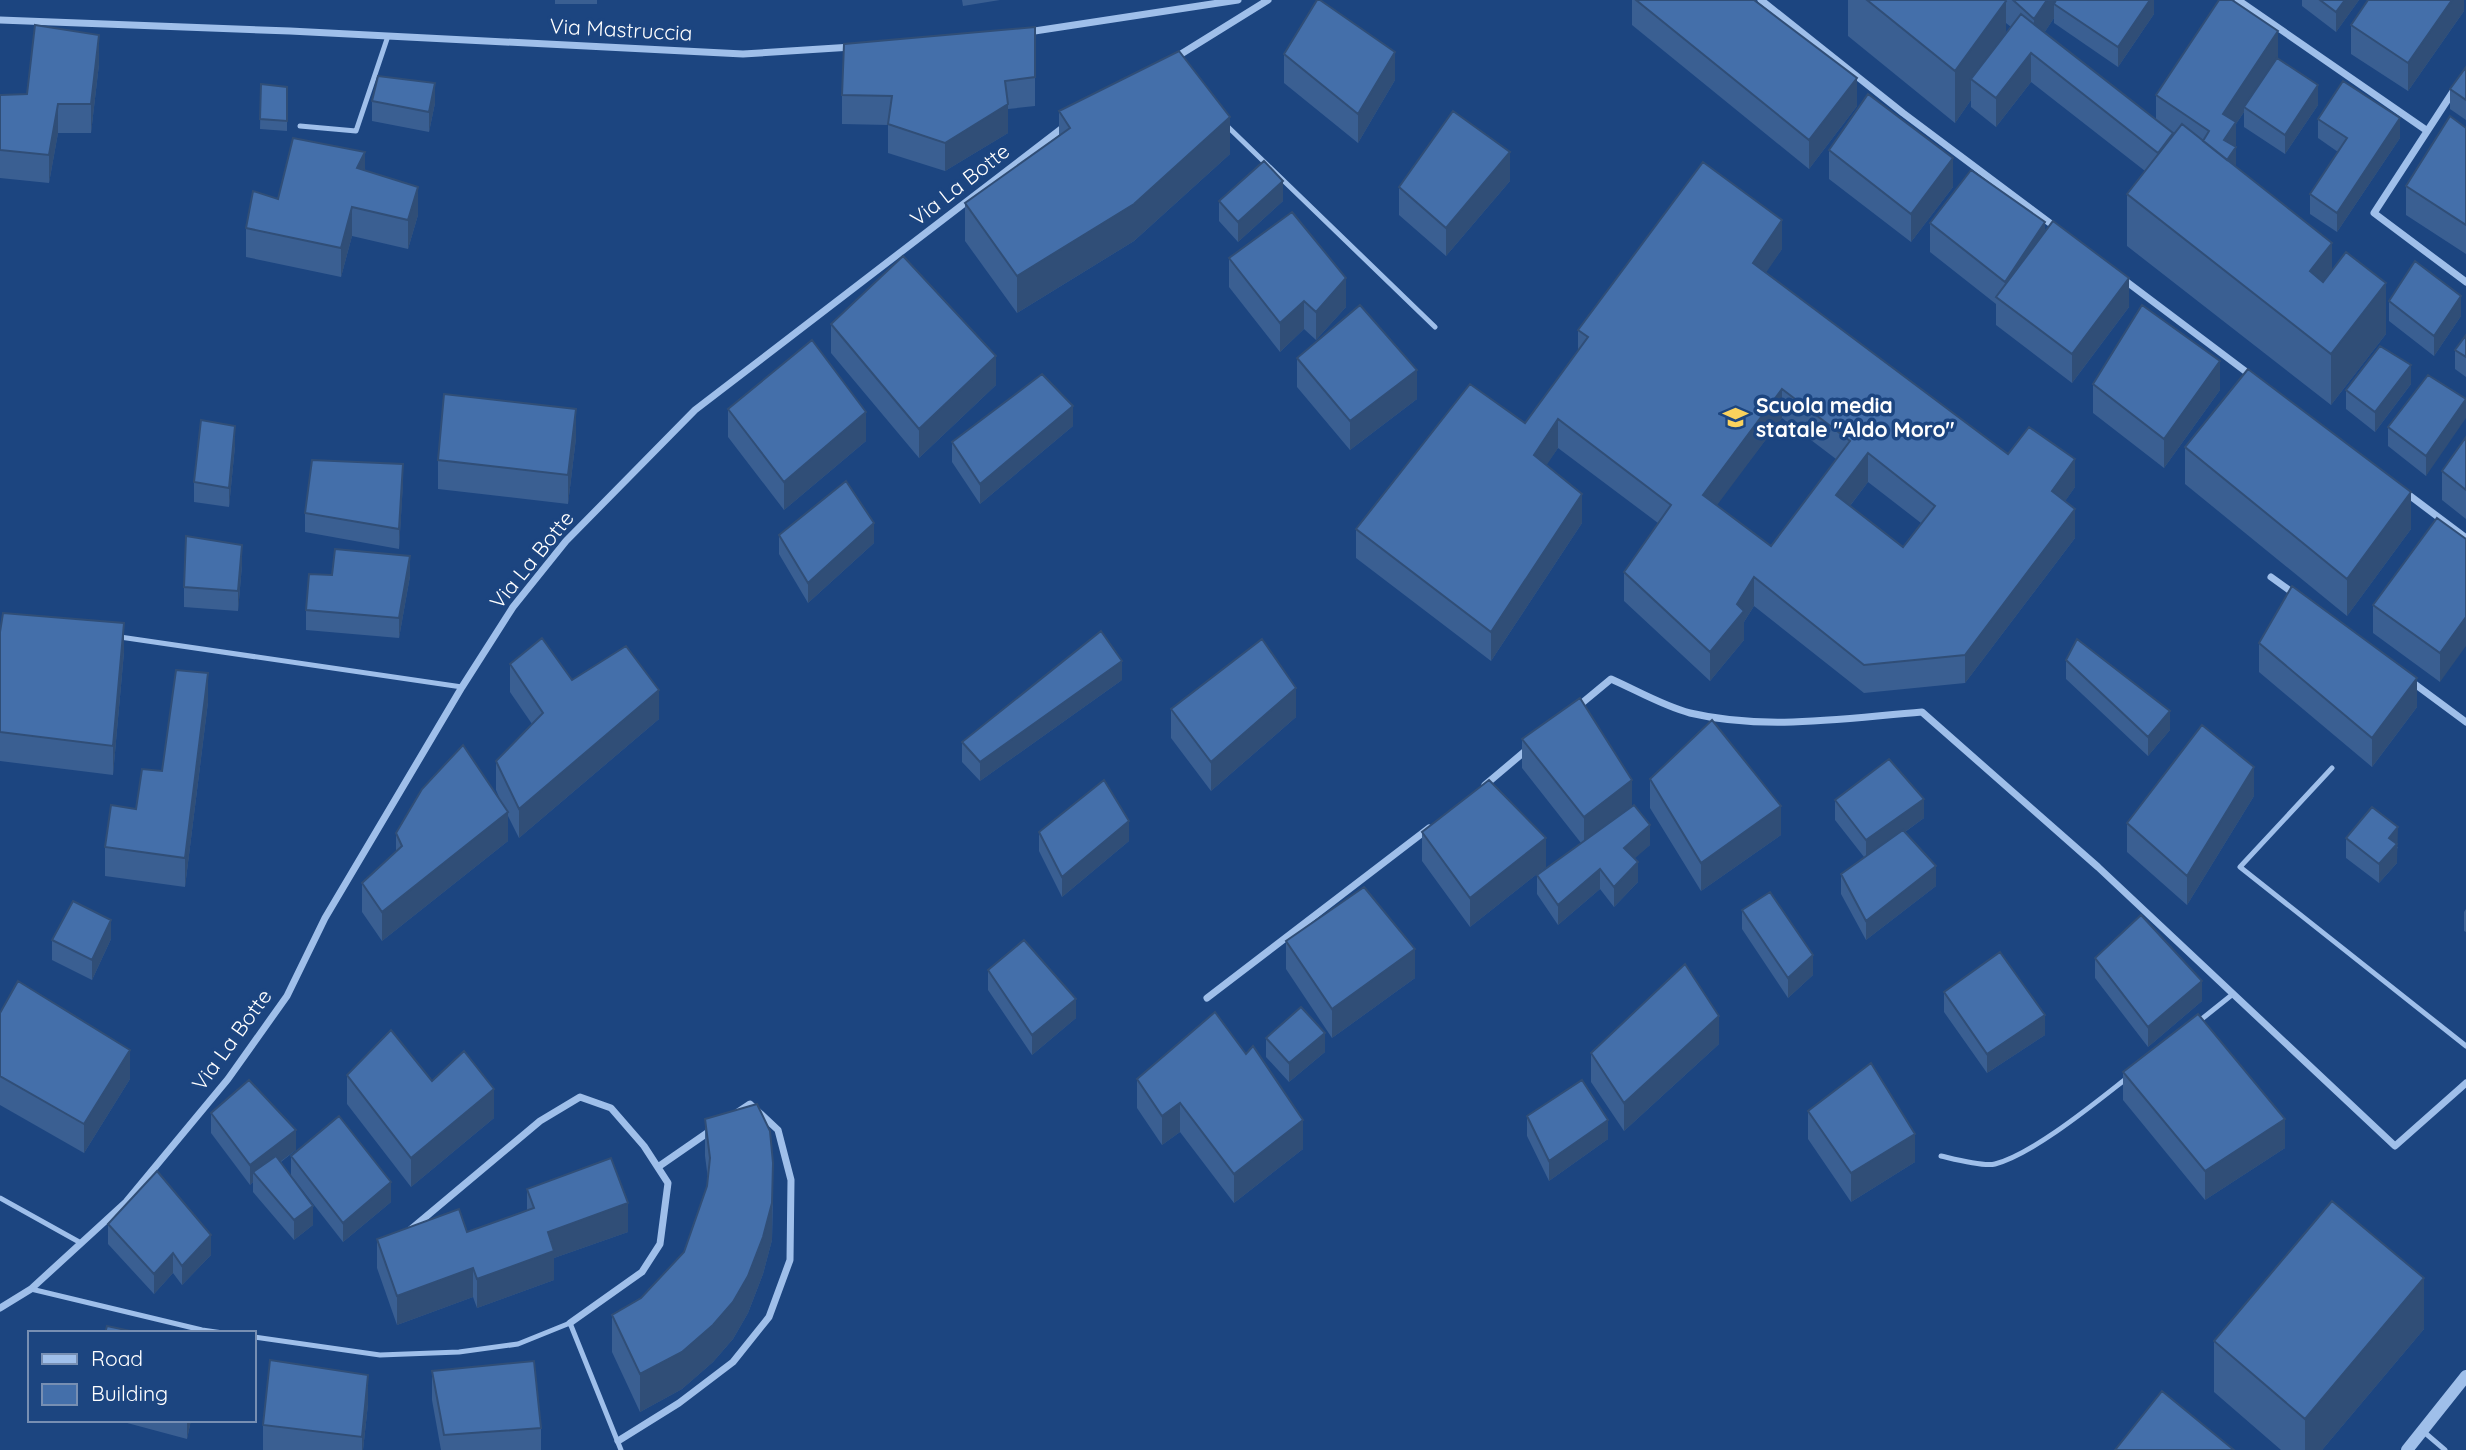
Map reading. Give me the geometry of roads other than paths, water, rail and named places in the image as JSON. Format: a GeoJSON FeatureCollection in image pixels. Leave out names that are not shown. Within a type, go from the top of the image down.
{"type":"FeatureCollection","features":[{"type":"Feature","properties":{"kind":"street"},"geometry":{"type":"LineString","coordinates":[[1021,33],[1238,0]]}},
{"type":"Feature","properties":{"kind":"street"},"geometry":{"type":"LineString","coordinates":[[1160,67],[1268,0]]}},
{"type":"Feature","properties":{"kind":"street"},"geometry":{"type":"LineString","coordinates":[[1760,0],[1903,113],[2069,238]]}},
{"type":"Feature","properties":{"kind":"street"},"geometry":{"type":"LineString","coordinates":[[2238,0],[2426,130]]}},
{"type":"Feature","properties":{"kind":"street","name":"Via Mastruccia"},"geometry":{"type":"LineString","coordinates":[[0,20],[743,54],[854,46]]}},
{"type":"Feature","properties":{"kind":"street"},"geometry":{"type":"LineString","coordinates":[[2459,82],[2374,213],[2466,282]]}},
{"type":"Feature","properties":{"kind":"street","name":"Via La Botte"},"geometry":{"type":"LineString","coordinates":[[0,1308],[31,1289],[126,1202],[228,1079],[287,996],[325,918],[462,687],[513,607],[566,541],[695,410],[1072,122]]}},
{"type":"Feature","properties":{"kind":"street"},"geometry":{"type":"LineString","coordinates":[[2113,271],[2256,380]]}},
{"type":"Feature","properties":{"kind":"street"},"geometry":{"type":"LineString","coordinates":[[2400,488],[2466,538]]}},
{"type":"Feature","properties":{"kind":"street"},"geometry":{"type":"LineString","coordinates":[[2272,577],[2304,601]]}},
{"type":"Feature","properties":{"kind":"street"},"geometry":{"type":"LineString","coordinates":[[2401,674],[2466,722]]}},
{"type":"Feature","properties":{"kind":"street"},"geometry":{"type":"LineString","coordinates":[[1569,715],[1611,679],[1688,712],[1734,720],[1774,723],[1922,712],[2098,867],[2395,1146],[2466,1083]]}},
{"type":"Feature","properties":{"kind":"street"},"geometry":{"type":"LineString","coordinates":[[1474,794],[1537,741]]}},
{"type":"Feature","properties":{"kind":"street"},"geometry":{"type":"LineString","coordinates":[[1207,998],[1432,826]]}},
{"type":"Feature","properties":{"kind":"street"},"geometry":{"type":"LineString","coordinates":[[401,1237],[540,1121],[580,1097],[611,1108],[644,1146],[668,1182],[660,1244],[642,1272],[570,1323]]}},
{"type":"Feature","properties":{"kind":"street"},"geometry":{"type":"LineString","coordinates":[[618,1440],[679,1403],[733,1362],[769,1317],[790,1260],[792,1180],[778,1130],[750,1104],[730,1118]]}},
{"type":"Feature","properties":{"kind":"street"},"geometry":{"type":"LineString","coordinates":[[658,1167],[719,1125]]}},
{"type":"Feature","properties":{"kind":"street"},"geometry":{"type":"LineString","coordinates":[[2407,1450],[2466,1376]]}},
{"type":"Feature","properties":{"kind":"lane"},"geometry":{"type":"LineString","coordinates":[[300,127],[356,131],[388,36]]}},
{"type":"Feature","properties":{"kind":"lane"},"geometry":{"type":"LineString","coordinates":[[1172,60],[1178,69]]}},
{"type":"Feature","properties":{"kind":"lane"},"geometry":{"type":"LineString","coordinates":[[1216,115],[1435,327]]}},
{"type":"Feature","properties":{"kind":"lane"},"geometry":{"type":"LineString","coordinates":[[116,636],[462,687]]}},
{"type":"Feature","properties":{"kind":"lane"},"geometry":{"type":"LineString","coordinates":[[2332,768],[2240,867],[2466,1046]]}},
{"type":"Feature","properties":{"kind":"lane"},"geometry":{"type":"LineString","coordinates":[[2190,1028],[2233,994]]}},
{"type":"Feature","properties":{"kind":"lane"},"geometry":{"type":"LineString","coordinates":[[1941,1156],[1992,1165],[2020,1154],[2091,1106],[2135,1072]]}},
{"type":"Feature","properties":{"kind":"lane"},"geometry":{"type":"LineString","coordinates":[[0,1198],[81,1243]]}},
{"type":"Feature","properties":{"kind":"lane"},"geometry":{"type":"LineString","coordinates":[[31,1289],[209,1331]]}},
{"type":"Feature","properties":{"kind":"lane"},"geometry":{"type":"LineString","coordinates":[[256,1337],[380,1355],[459,1352],[518,1344],[570,1323],[621,1450]]}},
{"type":"Feature","properties":{"kind":"lane"},"geometry":{"type":"LineString","coordinates":[[2423,1432],[2445,1450]]}},
{"type":"Feature","properties":{"kind":"place","name":"Scuola media statale \"Aldo Moro\""},"geometry":{"type":"Point","coordinates":[1736,418]}}]}
